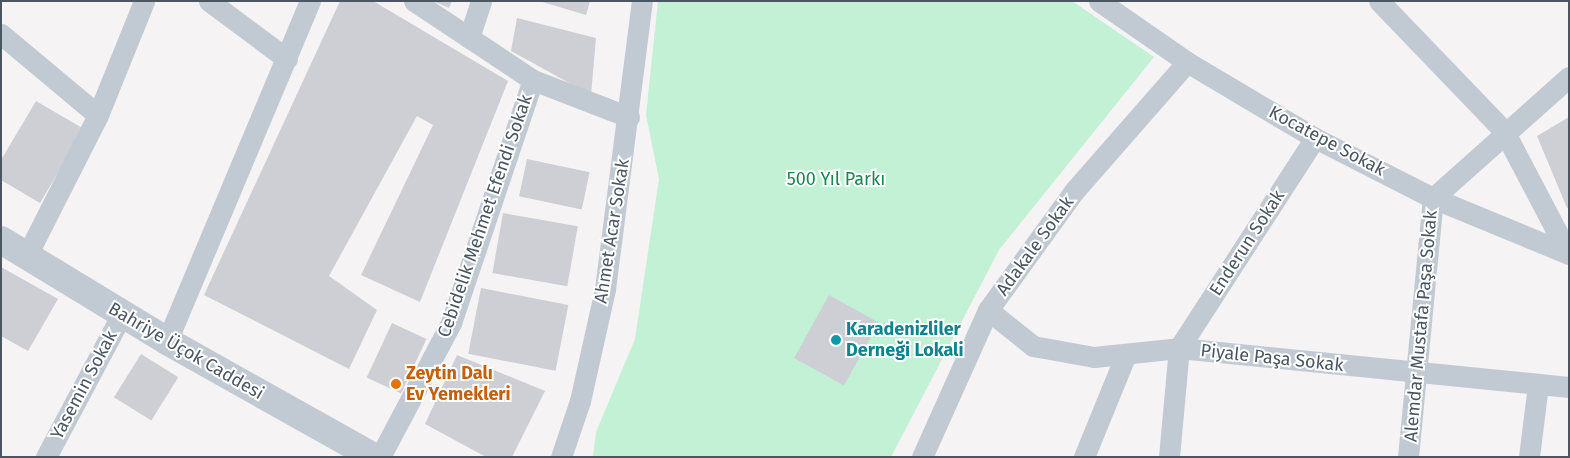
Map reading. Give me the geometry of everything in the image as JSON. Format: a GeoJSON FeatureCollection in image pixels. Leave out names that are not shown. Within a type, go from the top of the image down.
{"type":"FeatureCollection","features":[{"type":"Feature","properties":{"kind":"street"},"geometry":{"type":"LineString","coordinates":[[26,257],[98,115],[144,1]]}},
{"type":"Feature","properties":{"kind":"street"},"geometry":{"type":"LineString","coordinates":[[209,1],[287,59]]}},
{"type":"Feature","properties":{"kind":"street"},"geometry":{"type":"LineString","coordinates":[[167,341],[310,1]]}},
{"type":"Feature","properties":{"kind":"street"},"geometry":{"type":"LineString","coordinates":[[414,1],[533,80],[629,117]]}},
{"type":"Feature","properties":{"kind":"street"},"geometry":{"type":"LineString","coordinates":[[469,38],[481,1]]}},
{"type":"Feature","properties":{"kind":"street","name":"Ahmet Acar Sokak"},"geometry":{"type":"LineString","coordinates":[[561,457],[580,402],[605,289],[629,117],[642,1]]}},
{"type":"Feature","properties":{"kind":"street","name":"Kocatepe Sokak"},"geometry":{"type":"LineString","coordinates":[[1099,1],[1187,62],[1315,138],[1433,198],[1568,254]]}},
{"type":"Feature","properties":{"kind":"street"},"geometry":{"type":"LineString","coordinates":[[1379,1],[1504,131],[1568,254]]}},
{"type":"Feature","properties":{"kind":"street"},"geometry":{"type":"LineString","coordinates":[[1,34],[98,115]]}},
{"type":"Feature","properties":{"kind":"street","name":"Adakale Sokak"},"geometry":{"type":"LineString","coordinates":[[922,457],[988,310],[1075,190],[1187,62]]}},
{"type":"Feature","properties":{"kind":"street","name":"Alemdar Mustafa Paşa Sokak"},"geometry":{"type":"LineString","coordinates":[[1408,457],[1433,198],[1504,131],[1569,77]]}},
{"type":"Feature","properties":{"kind":"street","name":"Cebidelik Mehmet Efendi Sokak"},"geometry":{"type":"LineString","coordinates":[[380,457],[452,323],[533,80]]}},
{"type":"Feature","properties":{"kind":"street","name":"Enderun Sokak"},"geometry":{"type":"LineString","coordinates":[[1179,348],[1315,138]]}},
{"type":"Feature","properties":{"kind":"street","name":"Bahriye Üçok Caddesi"},"geometry":{"type":"LineString","coordinates":[[1,240],[26,257],[167,341],[374,457]]}},
{"type":"Feature","properties":{"kind":"street","name":"Piyale Paşa Sokak"},"geometry":{"type":"LineString","coordinates":[[988,310],[1033,346],[1094,357],[1179,348],[1416,375],[1569,387]]}},
{"type":"Feature","properties":{"kind":"street","name":"Yasemin Sokak"},"geometry":{"type":"LineString","coordinates":[[46,457],[122,314]]}},
{"type":"Feature","properties":{"kind":"street"},"geometry":{"type":"LineString","coordinates":[[1169,457],[1179,348]]}},
{"type":"Feature","properties":{"kind":"street"},"geometry":{"type":"LineString","coordinates":[[1084,457],[1126,354]]}},
{"type":"Feature","properties":{"kind":"street"},"geometry":{"type":"LineString","coordinates":[[1529,457],[1538,385]]}},
{"type":"Feature","properties":{"kind":"green space","name":"500 Yıl Parkı"},"geometry":{"type":"Polygon","coordinates":[[[658,1],[1072,1],[1154,57],[999,250],[891,457],[593,457],[596,432],[635,339],[659,179],[646,115],[658,1]]]}},
{"type":"Feature","properties":{"kind":"building"},"geometry":{"type":"Polygon","coordinates":[[[340,1],[373,1],[508,81],[420,302],[361,275],[433,125],[417,116],[329,276],[377,310],[349,369],[204,295],[340,1]]]}},
{"type":"Feature","properties":{"kind":"building"},"geometry":{"type":"Polygon","coordinates":[[[433,1],[452,1],[449,8],[433,1]]]}},
{"type":"Feature","properties":{"kind":"building"},"geometry":{"type":"Polygon","coordinates":[[[539,1],[590,1],[586,15],[539,1]]]}},
{"type":"Feature","properties":{"kind":"building"},"geometry":{"type":"Polygon","coordinates":[[[517,18],[596,38],[591,95],[511,51],[517,18]]]}},
{"type":"Feature","properties":{"kind":"building"},"geometry":{"type":"Polygon","coordinates":[[[36,101],[84,129],[40,203],[1,180],[1,160],[36,101]]]}},
{"type":"Feature","properties":{"kind":"building"},"geometry":{"type":"Polygon","coordinates":[[[1569,117],[1569,207],[1567,208],[1537,136],[1569,117]]]}},
{"type":"Feature","properties":{"kind":"building"},"geometry":{"type":"Polygon","coordinates":[[[527,159],[590,172],[582,209],[519,196],[527,159]]]}},
{"type":"Feature","properties":{"kind":"building"},"geometry":{"type":"Polygon","coordinates":[[[503,213],[578,226],[567,286],[492,273],[503,213]]]}},
{"type":"Feature","properties":{"kind":"building"},"geometry":{"type":"Polygon","coordinates":[[[1,267],[58,299],[28,351],[1,336],[1,267]]]}},
{"type":"Feature","properties":{"kind":"building"},"geometry":{"type":"Polygon","coordinates":[[[481,288],[568,305],[556,371],[468,354],[481,288]]]}},
{"type":"Feature","properties":{"kind":"building","name":"Karadenizliler Derneği Lokali"},"geometry":{"type":"Polygon","coordinates":[[[829,295],[879,323],[844,386],[794,358],[829,295]]]}},
{"type":"Feature","properties":{"kind":"building"},"geometry":{"type":"Polygon","coordinates":[[[392,323],[426,339],[401,393],[367,377],[392,323]]]}},
{"type":"Feature","properties":{"kind":"building"},"geometry":{"type":"Polygon","coordinates":[[[141,354],[178,377],[151,421],[114,397],[141,354]]]}},
{"type":"Feature","properties":{"kind":"building"},"geometry":{"type":"Polygon","coordinates":[[[457,355],[545,391],[512,457],[486,457],[425,424],[457,355]]]}},
{"type":"Feature","properties":{"kind":"place","name":"Karadenizliler Derneği Lokali"},"geometry":{"type":"Point","coordinates":[836,340]}},
{"type":"Feature","properties":{"kind":"place","name":"Zeytin Dalı Ev Yemekleri"},"geometry":{"type":"Point","coordinates":[396,384]}}]}
